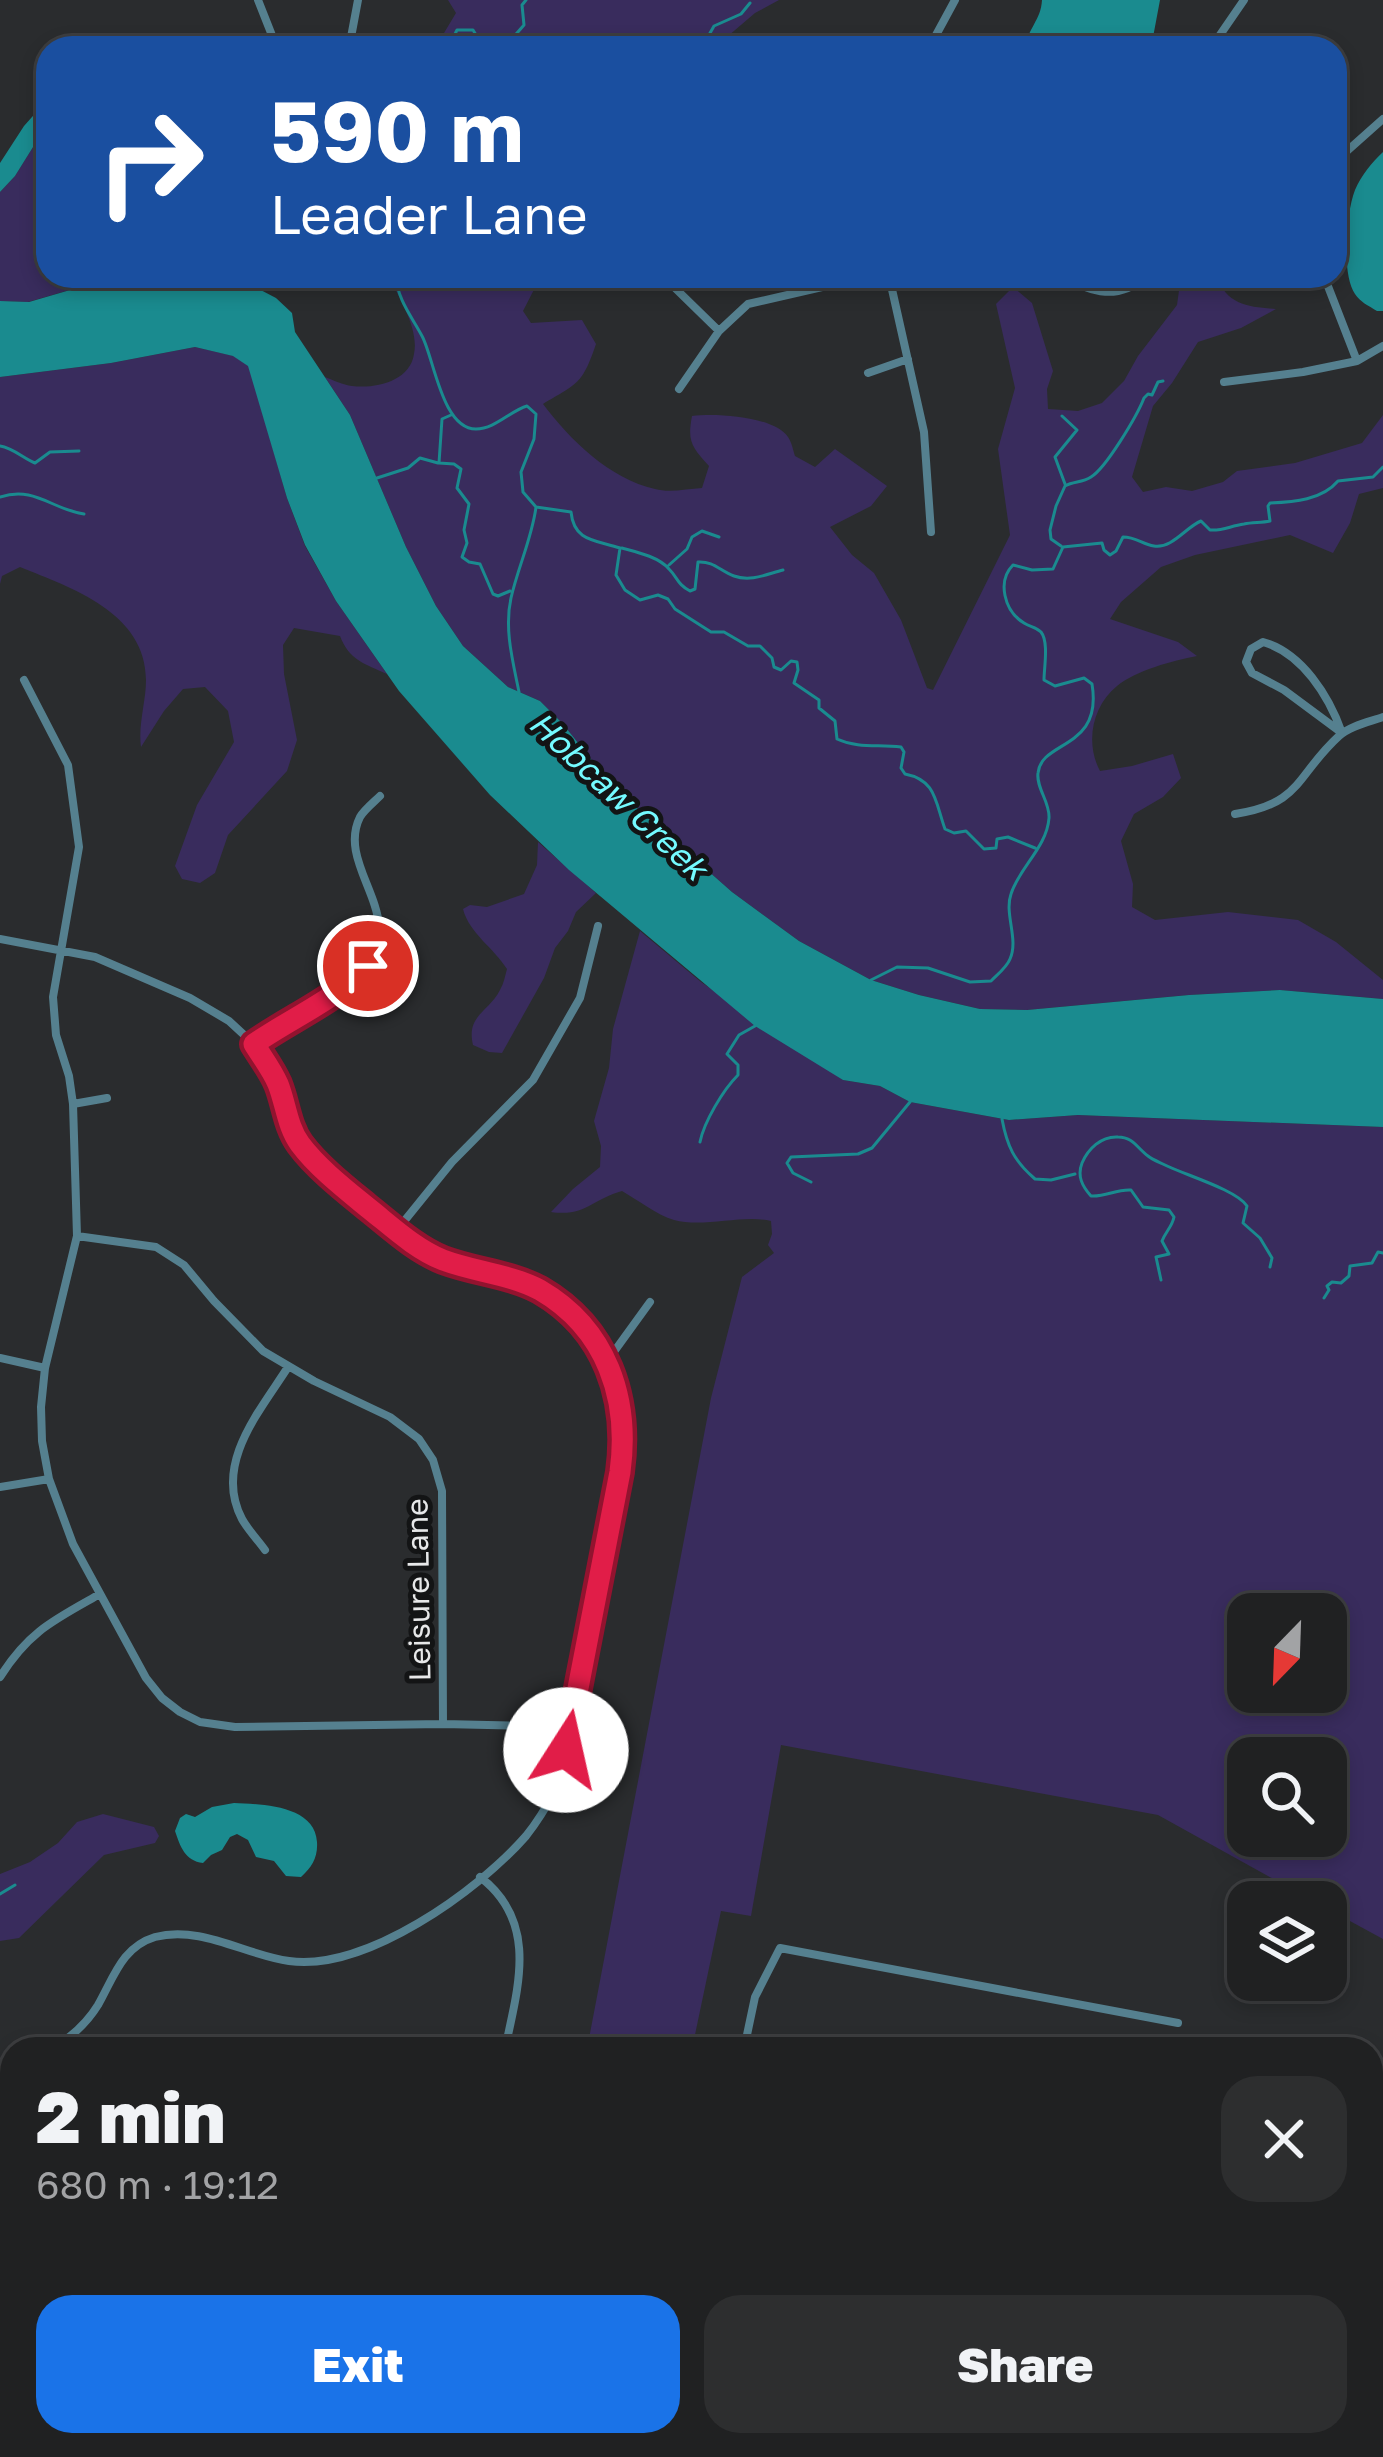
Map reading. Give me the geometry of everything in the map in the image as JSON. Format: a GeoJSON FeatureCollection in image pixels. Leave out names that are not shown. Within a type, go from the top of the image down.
{"type":"FeatureCollection","features":[{"type":"Feature","properties":{"kind":"street"},"geometry":{"type":"LineString","coordinates":[[258,0],[272,36]]}},
{"type":"Feature","properties":{"kind":"street"},"geometry":{"type":"LineString","coordinates":[[351,36],[358,0]]}},
{"type":"Feature","properties":{"kind":"street"},"geometry":{"type":"LineString","coordinates":[[936,36],[955,0]]}},
{"type":"Feature","properties":{"kind":"street"},"geometry":{"type":"LineString","coordinates":[[1219,36],[1244,0]]}},
{"type":"Feature","properties":{"kind":"street"},"geometry":{"type":"LineString","coordinates":[[1347,150],[1383,119]]}},
{"type":"Feature","properties":{"kind":"street"},"geometry":{"type":"LineString","coordinates":[[675,288],[719,331]]}},
{"type":"Feature","properties":{"kind":"street"},"geometry":{"type":"LineString","coordinates":[[679,389],[719,331],[748,304],[818,288]]}},
{"type":"Feature","properties":{"kind":"street"},"geometry":{"type":"LineString","coordinates":[[892,288],[924,432],[931,532]]}},
{"type":"Feature","properties":{"kind":"street"},"geometry":{"type":"LineString","coordinates":[[1089,288],[1116,293],[1131,288]]}},
{"type":"Feature","properties":{"kind":"street"},"geometry":{"type":"LineString","coordinates":[[1328,288],[1357,361]]}},
{"type":"Feature","properties":{"kind":"street"},"geometry":{"type":"LineString","coordinates":[[1224,382],[1357,361],[1383,346]]}},
{"type":"Feature","properties":{"kind":"street"},"geometry":{"type":"LineString","coordinates":[[868,373],[908,359]]}},
{"type":"Feature","properties":{"kind":"street"},"geometry":{"type":"LineString","coordinates":[[1263,642],[1279,646],[1333,706],[1342,733],[1284,690],[1252,673],[1246,662],[1251,649],[1263,642]]}},
{"type":"Feature","properties":{"kind":"street"},"geometry":{"type":"LineString","coordinates":[[24,680],[68,765],[79,847],[53,997],[56,1035],[73,1104],[77,1236],[45,1368],[41,1407],[49,1479],[73,1544],[154,1688],[180,1712],[200,1722],[235,1727],[568,1727]]}},
{"type":"Feature","properties":{"kind":"street"},"geometry":{"type":"LineString","coordinates":[[1235,814],[1261,810],[1289,796],[1342,733],[1383,717]]}},
{"type":"Feature","properties":{"kind":"street"},"geometry":{"type":"LineString","coordinates":[[254,1044],[318,1006],[368,966],[381,927],[354,844],[361,816],[380,796]]}},
{"type":"Feature","properties":{"kind":"street"},"geometry":{"type":"LineString","coordinates":[[397,1230],[452,1162],[533,1080],[580,998],[598,926]]}},
{"type":"Feature","properties":{"kind":"street"},"geometry":{"type":"LineString","coordinates":[[0,939],[95,957],[190,998],[229,1021],[254,1044],[278,1084],[284,1112],[300,1144],[350,1192],[442,1259],[539,1290],[588,1333],[608,1360],[625,1440],[556,1790],[511,1852],[442,1908],[398,1936],[327,1960],[296,1963],[197,1935],[151,1938],[118,1964],[86,2021],[70,2037]]}},
{"type":"Feature","properties":{"kind":"street"},"geometry":{"type":"LineString","coordinates":[[73,1104],[107,1098]]}},
{"type":"Feature","properties":{"kind":"street","name":"Leisure Lane"},"geometry":{"type":"LineString","coordinates":[[77,1236],[156,1246],[184,1264],[263,1351],[390,1417],[419,1439],[434,1460],[442,1491],[443,1724]]}},
{"type":"Feature","properties":{"kind":"street"},"geometry":{"type":"LineString","coordinates":[[608,1360],[650,1302]]}},
{"type":"Feature","properties":{"kind":"street"},"geometry":{"type":"LineString","coordinates":[[0,1358],[45,1368]]}},
{"type":"Feature","properties":{"kind":"street"},"geometry":{"type":"LineString","coordinates":[[265,1550],[242,1518],[233,1492],[233,1467],[247,1431],[288,1367]]}},
{"type":"Feature","properties":{"kind":"street"},"geometry":{"type":"LineString","coordinates":[[0,1487],[49,1479]]}},
{"type":"Feature","properties":{"kind":"street"},"geometry":{"type":"LineString","coordinates":[[0,1677],[16,1651],[41,1628],[100,1594]]}},
{"type":"Feature","properties":{"kind":"street"},"geometry":{"type":"LineString","coordinates":[[481,1876],[506,1904],[519,1937],[519,1975],[507,2037]]}},
{"type":"Feature","properties":{"kind":"street"},"geometry":{"type":"LineString","coordinates":[[747,2037],[755,1997],[780,1948],[1178,2023]]}},
{"type":"Feature","properties":{"kind":"shaded area"},"geometry":{"type":"Polygon","coordinates":[[[448,0],[779,0],[728,36],[442,36],[456,13],[448,0]]]}},
{"type":"Feature","properties":{"kind":"shaded area"},"geometry":{"type":"Polygon","coordinates":[[[36,142],[36,288],[76,288],[28,302],[0,301],[0,192],[36,142]]]}},
{"type":"Feature","properties":{"kind":"shaded area"},"geometry":{"type":"Polygon","coordinates":[[[394,288],[535,288],[523,311],[531,323],[582,320],[596,344],[587,368],[577,382],[543,404],[592,456],[638,484],[666,491],[702,488],[709,466],[692,444],[692,416],[715,415],[770,424],[788,437],[795,456],[815,467],[835,449],[887,486],[871,506],[830,527],[874,573],[901,620],[927,688],[933,690],[1010,535],[998,449],[1015,388],[996,304],[1012,288],[1032,303],[1053,371],[1047,389],[1048,409],[1078,411],[1102,403],[1124,381],[1177,305],[1179,288],[1222,288],[1248,305],[1276,309],[1241,328],[1198,342],[1153,406],[1132,477],[1143,492],[1166,487],[1192,491],[1223,482],[1237,471],[1295,463],[1362,443],[1383,415],[1383,488],[1359,494],[1333,553],[1290,535],[1195,555],[1161,567],[1121,602],[1110,619],[1178,642],[1197,656],[1145,671],[1108,694],[1093,726],[1093,749],[1100,771],[1173,754],[1181,778],[1163,797],[1134,814],[1121,841],[1133,884],[1132,907],[1155,920],[1228,912],[1298,920],[1336,942],[1383,980],[1383,999],[1280,990],[1027,1010],[980,1009],[871,980],[799,941],[732,892],[613,787],[540,701],[508,687],[463,646],[436,606],[350,415],[325,377],[371,386],[399,377],[414,354],[408,316],[394,288]]]}},
{"type":"Feature","properties":{"kind":"shaded area"},"geometry":{"type":"Polygon","coordinates":[[[195,347],[234,356],[249,366],[305,546],[387,674],[353,656],[340,636],[294,628],[283,645],[297,740],[287,771],[228,835],[215,873],[200,883],[182,879],[175,866],[197,805],[234,742],[228,711],[205,687],[183,689],[141,747],[143,657],[120,620],[83,594],[20,567],[2,576],[0,584],[0,377],[195,347]]]}},
{"type":"Feature","properties":{"kind":"shaded area"},"geometry":{"type":"Polygon","coordinates":[[[538,842],[596,893],[576,912],[502,1053],[489,1052],[473,1045],[473,1027],[500,990],[507,969],[471,926],[463,909],[487,907],[524,894],[537,865],[538,842]]]}},
{"type":"Feature","properties":{"kind":"shaded area"},"geometry":{"type":"Polygon","coordinates":[[[640,931],[701,982],[843,1080],[880,1086],[910,1102],[1009,1120],[1078,1115],[1383,1127],[1383,1939],[1347,1919],[1347,1881],[1277,1881],[1234,1857],[1347,1857],[1347,1737],[1227,1737],[1227,1853],[1158,1815],[781,1745],[751,1916],[721,1911],[695,2037],[589,2037],[711,1398],[742,1277],[774,1253],[768,1245],[771,1221],[674,1220],[622,1191],[581,1210],[551,1212],[600,1167],[601,1146],[594,1121],[640,931]]]}},
{"type":"Feature","properties":{"kind":"shaded area"},"geometry":{"type":"Polygon","coordinates":[[[103,1814],[154,1827],[159,1836],[155,1843],[104,1855],[19,1938],[0,1941],[0,1874],[30,1862],[58,1843],[77,1822],[103,1814]]]}},
{"type":"Feature","properties":{"kind":"water"},"geometry":{"type":"Polygon","coordinates":[[[1042,0],[1160,0],[1153,36],[1029,36],[1042,0]]]}},
{"type":"Feature","properties":{"kind":"water"},"geometry":{"type":"Polygon","coordinates":[[[36,112],[36,142],[0,192],[0,163],[36,112]]]}},
{"type":"Feature","properties":{"kind":"water"},"geometry":{"type":"Polygon","coordinates":[[[1383,152],[1383,311],[1359,299],[1348,272],[1349,213],[1367,170],[1383,152]]]}},
{"type":"Feature","properties":{"kind":"water","name":"Hobcaw Creek"},"geometry":{"type":"Polygon","coordinates":[[[77,288],[257,288],[276,298],[292,313],[295,332],[350,415],[406,547],[463,646],[508,687],[540,701],[613,787],[732,892],[799,941],[871,980],[980,1009],[1027,1010],[1280,990],[1383,999],[1383,1127],[1078,1115],[1009,1120],[910,1102],[880,1086],[843,1080],[755,1026],[569,870],[490,795],[399,691],[336,601],[305,545],[248,366],[233,356],[195,347],[0,377],[0,301],[29,302],[77,288]]]}},
{"type":"Feature","properties":{"kind":"water"},"geometry":{"type":"Polygon","coordinates":[[[234,1803],[285,1809],[307,1820],[317,1847],[314,1861],[301,1877],[286,1876],[274,1861],[256,1857],[248,1840],[237,1834],[203,1863],[188,1856],[175,1831],[180,1818],[234,1803]]]}},
{"type":"Feature","properties":{"kind":"waterway"},"geometry":{"type":"LineString","coordinates":[[514,36],[524,25],[526,0]]}},
{"type":"Feature","properties":{"kind":"waterway"},"geometry":{"type":"LineString","coordinates":[[708,36],[714,26],[741,14],[750,3]]}},
{"type":"Feature","properties":{"kind":"waterway"},"geometry":{"type":"LineString","coordinates":[[454,36],[457,30],[473,30],[477,36]]}},
{"type":"Feature","properties":{"kind":"waterway"},"geometry":{"type":"LineString","coordinates":[[398,288],[455,418],[476,429],[527,406],[536,414],[534,439],[521,472],[523,492],[536,507],[508,622],[519,692]]}},
{"type":"Feature","properties":{"kind":"waterway"},"geometry":{"type":"LineString","coordinates":[[1061,546],[1051,539],[1050,530],[1065,486],[1097,472],[1121,441],[1144,398],[1163,381]]}},
{"type":"Feature","properties":{"kind":"waterway"},"geometry":{"type":"LineString","coordinates":[[451,415],[442,419],[439,463],[461,469],[457,488],[469,504],[462,557],[480,564],[493,594],[510,591]]}},
{"type":"Feature","properties":{"kind":"waterway"},"geometry":{"type":"LineString","coordinates":[[1062,416],[1077,430],[1055,457],[1065,484]]}},
{"type":"Feature","properties":{"kind":"waterway"},"geometry":{"type":"LineString","coordinates":[[0,446],[35,463],[50,452],[79,451]]}},
{"type":"Feature","properties":{"kind":"waterway"},"geometry":{"type":"LineString","coordinates":[[377,478],[408,468],[420,458],[438,463]]}},
{"type":"Feature","properties":{"kind":"waterway"},"geometry":{"type":"LineString","coordinates":[[871,980],[897,967],[928,968],[970,982],[991,981],[1010,959],[1011,894],[1049,818],[1038,773],[1049,754],[1081,732],[1093,705],[1092,684],[1084,678],[1055,686],[1044,680],[1043,636],[1017,618],[1005,595],[1005,579],[1013,565],[1053,569],[1063,547],[1102,543],[1110,555],[1123,537],[1161,546],[1201,521],[1210,530],[1270,521],[1270,503],[1316,496],[1338,481],[1373,477],[1383,467]]}},
{"type":"Feature","properties":{"kind":"waterway"},"geometry":{"type":"LineString","coordinates":[[0,497],[33,496],[84,514]]}},
{"type":"Feature","properties":{"kind":"waterway"},"geometry":{"type":"LineString","coordinates":[[536,507],[571,512],[581,534],[620,548],[616,575],[625,590],[640,600],[658,595],[668,599],[675,609],[711,632],[760,646],[781,670],[797,662],[794,683],[819,700],[819,708],[835,721],[837,739],[901,747],[901,768],[929,787],[945,829],[966,831],[984,849],[996,848],[997,839],[1008,837],[1035,848]]}},
{"type":"Feature","properties":{"kind":"waterway"},"geometry":{"type":"LineString","coordinates":[[669,565],[702,531],[719,537]]}},
{"type":"Feature","properties":{"kind":"waterway"},"geometry":{"type":"LineString","coordinates":[[622,548],[660,561],[690,591],[695,589],[698,562],[740,578],[783,570]]}},
{"type":"Feature","properties":{"kind":"waterway"},"geometry":{"type":"LineString","coordinates":[[700,1142],[715,1107],[738,1075],[738,1065],[727,1054],[739,1035],[755,1026]]}},
{"type":"Feature","properties":{"kind":"waterway"},"geometry":{"type":"LineString","coordinates":[[811,1182],[793,1173],[787,1163],[791,1157],[858,1154],[872,1148],[910,1102]]}},
{"type":"Feature","properties":{"kind":"waterway"},"geometry":{"type":"LineString","coordinates":[[1002,1119],[1012,1152],[1035,1179],[1075,1174]]}},
{"type":"Feature","properties":{"kind":"waterway"},"geometry":{"type":"LineString","coordinates":[[1161,1280],[1156,1257],[1169,1254],[1162,1241],[1174,1217],[1169,1210],[1143,1207],[1131,1190],[1091,1196],[1081,1181],[1085,1158],[1106,1139],[1127,1139],[1154,1160],[1241,1200],[1247,1206],[1243,1223],[1260,1238],[1272,1258],[1270,1267]]}},
{"type":"Feature","properties":{"kind":"waterway"},"geometry":{"type":"LineString","coordinates":[[1324,1298],[1327,1286],[1349,1276],[1350,1266],[1372,1263],[1378,1252],[1383,1253]]}},
{"type":"Feature","properties":{"kind":"waterway"},"geometry":{"type":"LineString","coordinates":[[0,1894],[15,1885]]}},
{"type":"Feature","properties":{"kind":"route"},"geometry":{"type":"LineString","coordinates":[[368,966],[318,1006],[254,1044],[278,1084],[284,1112],[300,1144],[366,1206],[417,1245],[442,1259],[539,1290],[563,1308],[608,1360],[621,1408],[625,1440],[620,1472],[566,1750]]}}]}
